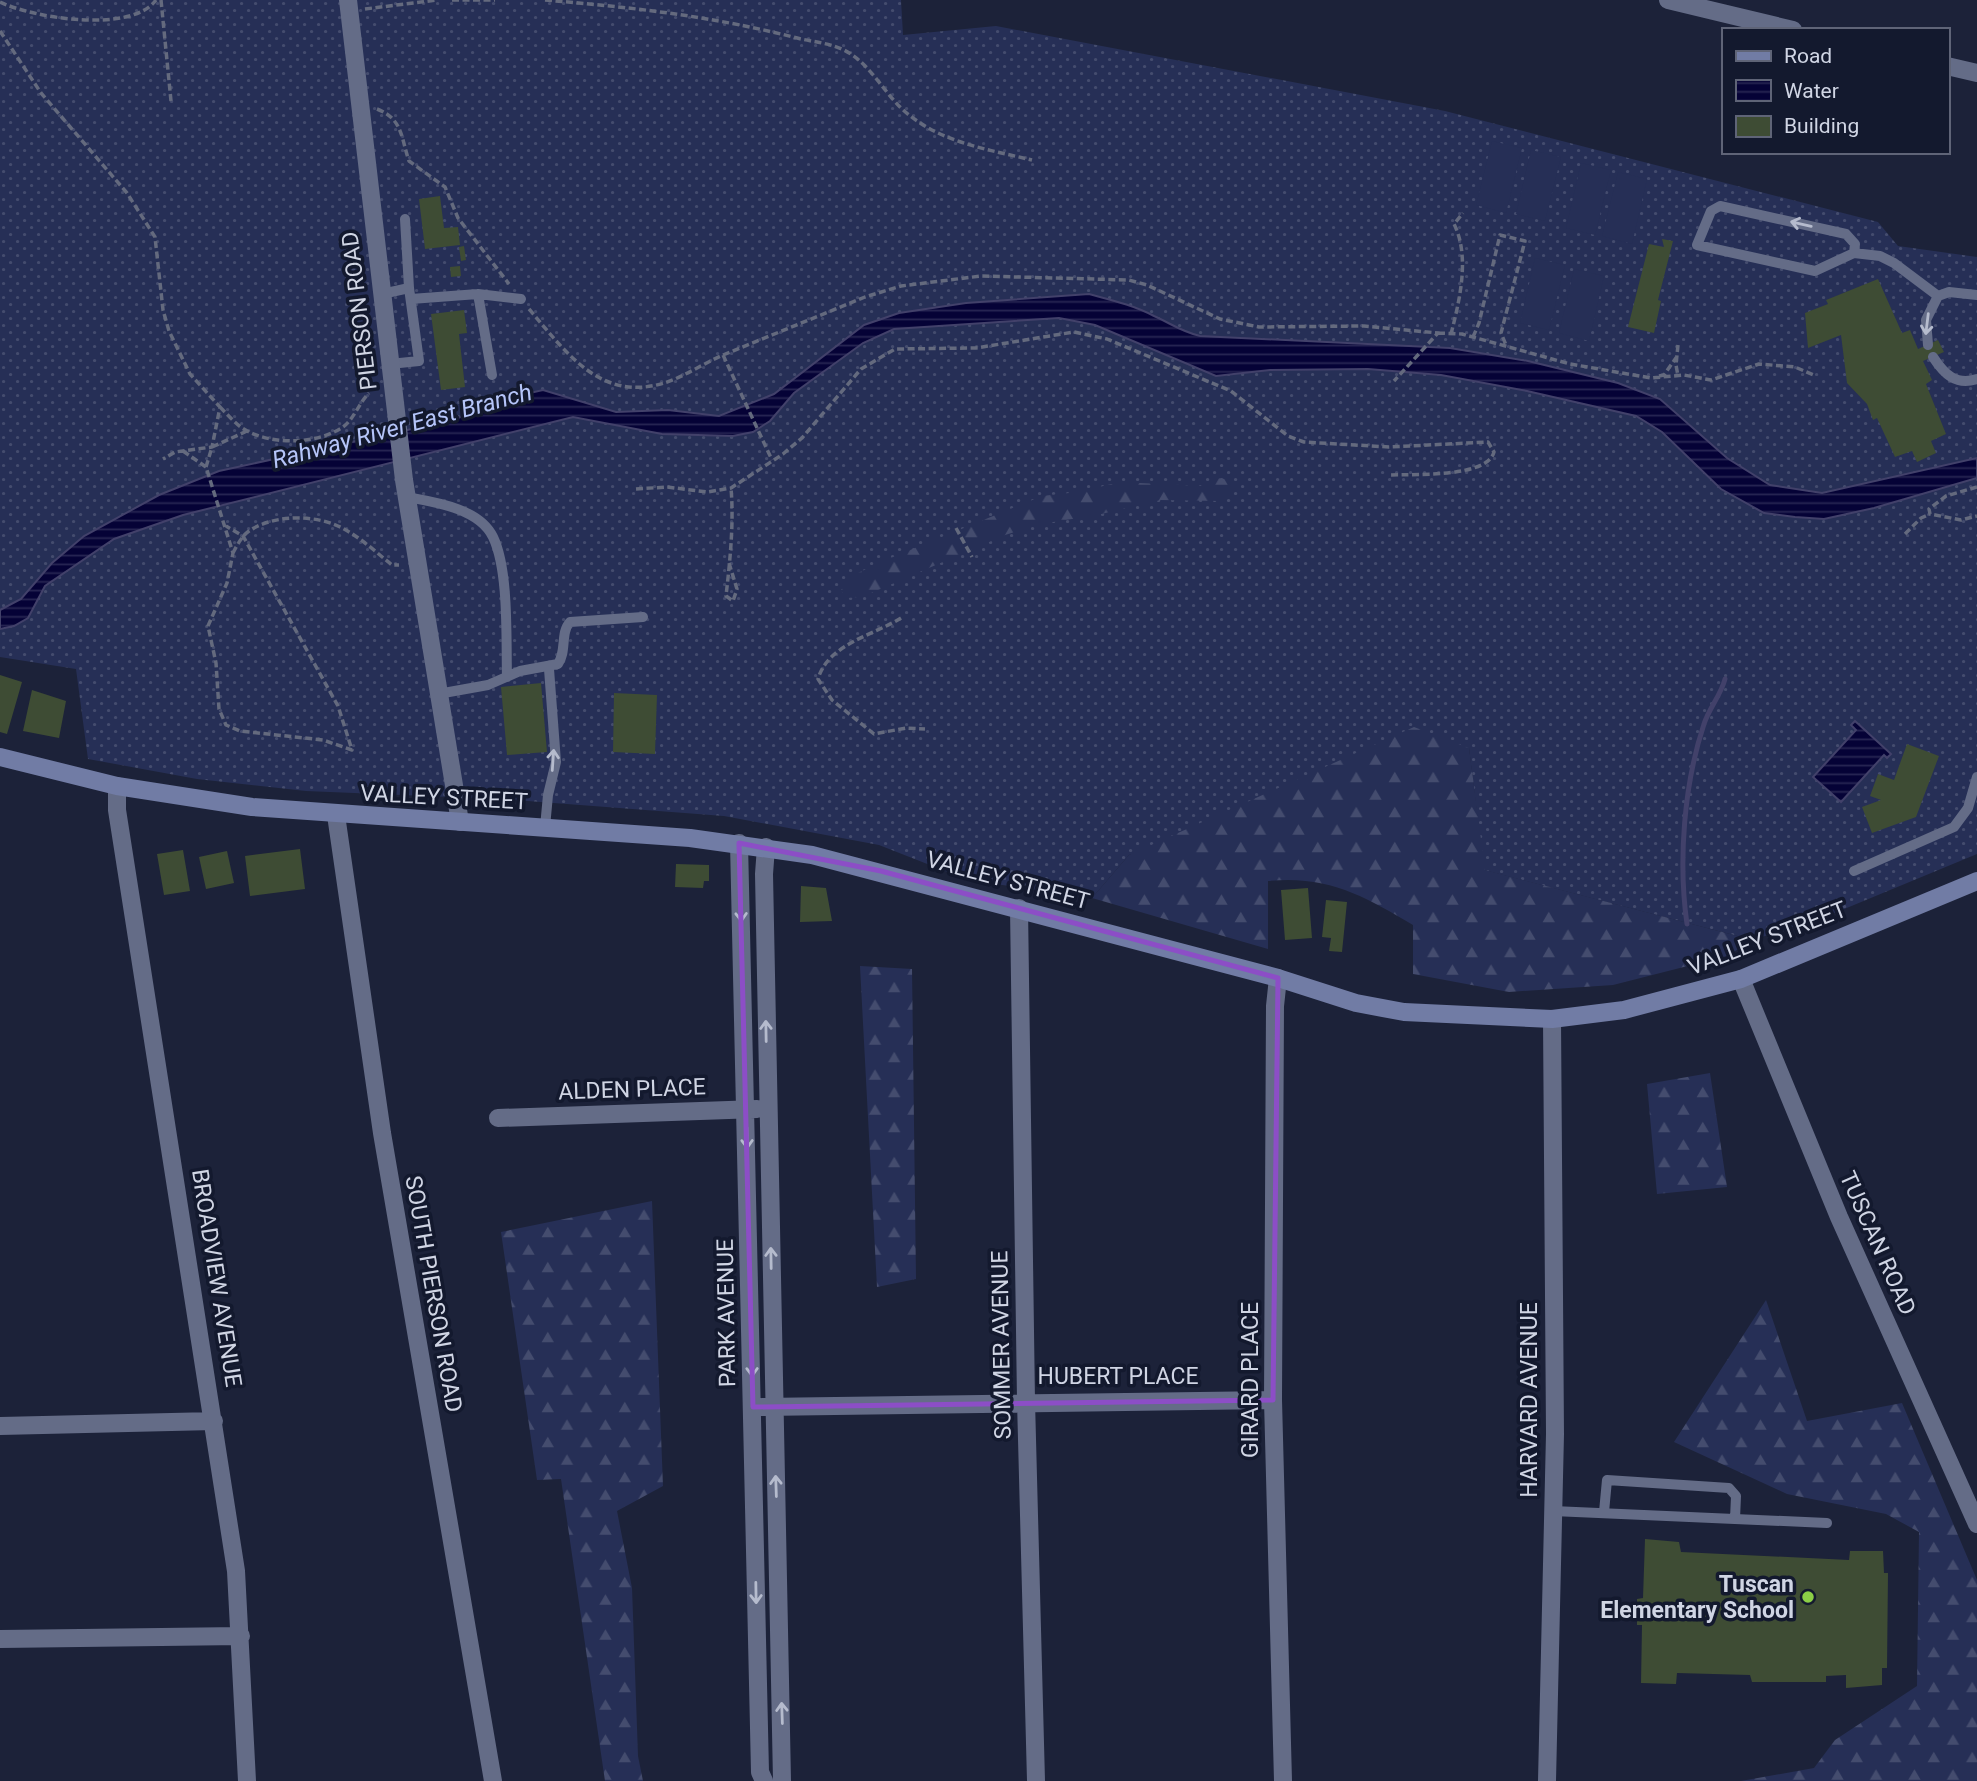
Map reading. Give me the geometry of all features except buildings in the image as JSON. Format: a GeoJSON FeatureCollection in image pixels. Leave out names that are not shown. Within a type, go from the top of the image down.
{"type":"FeatureCollection","features":[{"type":"Feature","properties":{"kind":"main road","name":"VALLEY STREET"},"geometry":{"type":"LineString","coordinates":[[0,757],[117,786],[252,807],[336,815],[545,827],[766,846],[881,871],[1278,978],[1356,1003],[1404,1012],[1552,1019],[1624,1010],[1741,979],[1977,880]]}},
{"type":"Feature","properties":{"kind":"street"},"geometry":{"type":"LineString","coordinates":[[1668,0],[1785,28]]}},
{"type":"Feature","properties":{"kind":"street","name":"PIERSON ROAD"},"geometry":{"type":"LineString","coordinates":[[354,5],[397,422],[460,822]]}},
{"type":"Feature","properties":{"kind":"street"},"geometry":{"type":"LineString","coordinates":[[1949,66],[1977,73]]}},
{"type":"Feature","properties":{"kind":"street","name":"BROADVIEW AVENUE"},"geometry":{"type":"LineString","coordinates":[[117,786],[117,810],[215,1421],[236,1571],[247,1781]]}},
{"type":"Feature","properties":{"kind":"street","name":"SOUTH PIERSON ROAD"},"geometry":{"type":"LineString","coordinates":[[336,815],[382,1133],[493,1781]]}},
{"type":"Feature","properties":{"kind":"street","name":"PARK AVENUE"},"geometry":{"type":"LineString","coordinates":[[739,843],[760,1772],[764,1781]]}},
{"type":"Feature","properties":{"kind":"street","name":"PARK AVENUE"},"geometry":{"type":"LineString","coordinates":[[766,846],[768,1109],[782,1781]]}},
{"type":"Feature","properties":{"kind":"street","name":"SOMMER AVENUE"},"geometry":{"type":"LineString","coordinates":[[1018,908],[1026,1401],[1037,1781]]}},
{"type":"Feature","properties":{"kind":"street","name":"GIRARD PLACE"},"geometry":{"type":"LineString","coordinates":[[1278,978],[1275,1006],[1273,1400],[1283,1781]]}},
{"type":"Feature","properties":{"kind":"street","name":"TUSCAN ROAD"},"geometry":{"type":"LineString","coordinates":[[1741,979],[1839,1217],[1977,1524]]}},
{"type":"Feature","properties":{"kind":"street","name":"HARVARD AVENUE"},"geometry":{"type":"LineString","coordinates":[[1548,1781],[1553,1511],[1552,1019]]}},
{"type":"Feature","properties":{"kind":"street","name":"ALDEN PLACE"},"geometry":{"type":"LineString","coordinates":[[498,1118],[768,1109]]}},
{"type":"Feature","properties":{"kind":"street","name":"HUBERT PLACE"},"geometry":{"type":"LineString","coordinates":[[752,1407],[1026,1401],[1273,1400]]}},
{"type":"Feature","properties":{"kind":"street"},"geometry":{"type":"LineString","coordinates":[[0,1426],[215,1421]]}},
{"type":"Feature","properties":{"kind":"street"},"geometry":{"type":"LineString","coordinates":[[0,1639],[241,1636]]}},
{"type":"Feature","properties":{"kind":"lane"},"geometry":{"type":"LineString","coordinates":[[1853,253],[1854,244],[1846,234],[1720,206],[1711,211],[1697,245],[1815,271],[1853,253],[1880,256],[1894,262],[1938,296]]}},
{"type":"Feature","properties":{"kind":"lane"},"geometry":{"type":"LineString","coordinates":[[390,365],[419,360],[410,294],[405,219]]}},
{"type":"Feature","properties":{"kind":"lane"},"geometry":{"type":"LineString","coordinates":[[1928,345],[1926,320],[1938,296],[1949,292],[1977,295]]}},
{"type":"Feature","properties":{"kind":"lane"},"geometry":{"type":"LineString","coordinates":[[382,294],[478,294],[521,299]]}},
{"type":"Feature","properties":{"kind":"lane"},"geometry":{"type":"LineString","coordinates":[[478,294],[492,374]]}},
{"type":"Feature","properties":{"kind":"lane"},"geometry":{"type":"LineString","coordinates":[[1933,357],[1950,377],[1959,382],[1977,379]]}},
{"type":"Feature","properties":{"kind":"lane"},"geometry":{"type":"LineString","coordinates":[[406,488],[475,519],[493,535],[505,604],[507,677]]}},
{"type":"Feature","properties":{"kind":"lane"},"geometry":{"type":"LineString","coordinates":[[438,694],[488,685],[520,671],[549,668],[558,664],[563,657],[564,631],[570,622],[643,617]]}},
{"type":"Feature","properties":{"kind":"lane"},"geometry":{"type":"LineString","coordinates":[[545,827],[548,795],[556,762],[549,668]]}},
{"type":"Feature","properties":{"kind":"lane"},"geometry":{"type":"LineString","coordinates":[[1854,871],[1954,827],[1968,808],[1977,778]]}},
{"type":"Feature","properties":{"kind":"lane"},"geometry":{"type":"LineString","coordinates":[[1604,1512],[1607,1480],[1729,1488],[1736,1496],[1735,1519]]}},
{"type":"Feature","properties":{"kind":"lane"},"geometry":{"type":"LineString","coordinates":[[1553,1511],[1827,1523]]}},
{"type":"Feature","properties":{"kind":"path"},"geometry":{"type":"LineString","coordinates":[[0,2],[80,20],[139,12],[158,0],[171,101]]}},
{"type":"Feature","properties":{"kind":"path"},"geometry":{"type":"LineString","coordinates":[[354,5],[438,0]]}},
{"type":"Feature","properties":{"kind":"path"},"geometry":{"type":"LineString","coordinates":[[452,0],[495,0]]}},
{"type":"Feature","properties":{"kind":"path"},"geometry":{"type":"LineString","coordinates":[[545,0],[718,19],[825,42],[847,51],[876,78],[901,108],[937,133],[958,142],[1032,160]]}},
{"type":"Feature","properties":{"kind":"path"},"geometry":{"type":"LineString","coordinates":[[0,31],[41,93],[127,193],[155,237],[163,310],[169,331],[190,374],[220,407],[247,431],[282,441],[321,437],[344,426],[369,393]]}},
{"type":"Feature","properties":{"kind":"path"},"geometry":{"type":"LineString","coordinates":[[371,107],[396,120],[401,127],[409,161],[444,187],[458,218],[572,359],[607,382],[623,386],[656,385],[675,379],[723,355],[865,297],[901,286],[981,276],[1129,280],[1147,285],[1220,319],[1259,327],[1364,326],[1451,334],[1506,345],[1570,364],[1651,378],[1678,376],[1711,380],[1759,364],[1795,367],[1816,376]]}},
{"type":"Feature","properties":{"kind":"path"},"geometry":{"type":"LineString","coordinates":[[1451,334],[1463,259],[1459,232],[1454,223],[1463,213]]}},
{"type":"Feature","properties":{"kind":"path"},"geometry":{"type":"LineString","coordinates":[[1473,337],[1479,323],[1500,235],[1525,241],[1501,333],[1492,342]]}},
{"type":"Feature","properties":{"kind":"path"},"geometry":{"type":"LineString","coordinates":[[636,489],[667,487],[707,492],[731,488],[802,438],[861,369],[895,349],[976,348],[1074,332],[1107,339],[1234,393],[1288,436],[1304,442],[1389,447],[1488,442],[1494,452],[1487,464],[1472,470],[1389,475]]}},
{"type":"Feature","properties":{"kind":"path"},"geometry":{"type":"LineString","coordinates":[[1394,381],[1438,333]]}},
{"type":"Feature","properties":{"kind":"path"},"geometry":{"type":"LineString","coordinates":[[1501,333],[1506,345]]}},
{"type":"Feature","properties":{"kind":"path"},"geometry":{"type":"LineString","coordinates":[[1678,345],[1678,376]]}},
{"type":"Feature","properties":{"kind":"path"},"geometry":{"type":"LineString","coordinates":[[723,355],[772,460]]}},
{"type":"Feature","properties":{"kind":"path"},"geometry":{"type":"LineString","coordinates":[[1651,378],[1664,375],[1678,355]]}},
{"type":"Feature","properties":{"kind":"path"},"geometry":{"type":"LineString","coordinates":[[220,407],[206,467],[233,553]]}},
{"type":"Feature","properties":{"kind":"path"},"geometry":{"type":"LineString","coordinates":[[163,459],[183,451],[212,447],[247,431]]}},
{"type":"Feature","properties":{"kind":"path"},"geometry":{"type":"LineString","coordinates":[[183,451],[206,467]]}},
{"type":"Feature","properties":{"kind":"path"},"geometry":{"type":"LineString","coordinates":[[1930,514],[1929,509],[1939,500],[1977,487]]}},
{"type":"Feature","properties":{"kind":"path"},"geometry":{"type":"LineString","coordinates":[[729,564],[737,589],[733,601],[726,596],[731,488]]}},
{"type":"Feature","properties":{"kind":"path"},"geometry":{"type":"LineString","coordinates":[[1905,534],[1921,517],[1930,514],[1961,520],[1977,516]]}},
{"type":"Feature","properties":{"kind":"path"},"geometry":{"type":"LineString","coordinates":[[226,526],[243,536],[338,706],[352,750],[323,740],[240,731],[226,725],[216,694],[216,663],[208,626],[227,583],[233,553],[243,536],[276,520],[323,521],[342,528],[392,565],[402,565]]}},
{"type":"Feature","properties":{"kind":"path"},"geometry":{"type":"LineString","coordinates":[[956,528],[972,557]]}},
{"type":"Feature","properties":{"kind":"path"},"geometry":{"type":"LineString","coordinates":[[901,618],[837,652],[827,660],[818,679],[832,700],[846,714],[874,734],[906,728],[925,729]]}},
{"type":"Feature","properties":{"kind":"highlighted area"},"geometry":{"type":"Polygon","coordinates":[[[739,843],[881,871],[1278,978],[1273,1400],[753,1407],[739,843]]]}},
{"type":"Feature","properties":{"kind":"green space"},"geometry":{"type":"Polygon","coordinates":[[[0,0],[901,0],[903,35],[996,26],[1445,111],[1878,222],[1898,246],[1977,257],[1977,854],[1837,912],[1753,940],[1484,870],[1469,748],[1129,855],[1092,898],[968,880],[879,845],[724,816],[500,799],[306,791],[197,779],[88,759],[76,669],[0,657],[0,0]]]}},
{"type":"Feature","properties":{"kind":"green space"},"geometry":{"type":"Polygon","coordinates":[[[1492,141],[1522,148],[1506,213],[1476,205],[1492,141]]]}},
{"type":"Feature","properties":{"kind":"green space"},"geometry":{"type":"Polygon","coordinates":[[[1531,150],[1561,157],[1545,221],[1516,214],[1531,150]]]}},
{"type":"Feature","properties":{"kind":"green space"},"geometry":{"type":"Polygon","coordinates":[[[1581,163],[1611,170],[1595,235],[1566,228],[1581,163]]]}},
{"type":"Feature","properties":{"kind":"green space"},"geometry":{"type":"Polygon","coordinates":[[[1618,172],[1647,179],[1632,244],[1602,236],[1618,172]]]}},
{"type":"Feature","properties":{"kind":"green space"},"geometry":{"type":"Polygon","coordinates":[[[1535,258],[1565,265],[1549,330],[1520,323],[1535,258]]]}},
{"type":"Feature","properties":{"kind":"green space"},"geometry":{"type":"Polygon","coordinates":[[[1574,269],[1604,276],[1589,341],[1559,333],[1574,269]]]}},
{"type":"Feature","properties":{"kind":"green space"},"geometry":{"type":"Polygon","coordinates":[[[1217,478],[1233,480],[1233,493],[1220,501],[1161,500],[1097,515],[1041,524],[1005,535],[862,597],[845,598],[841,590],[854,575],[876,564],[1042,496],[1078,492],[1120,482],[1200,486],[1217,478]]]}},
{"type":"Feature","properties":{"kind":"green space"},"geometry":{"type":"Polygon","coordinates":[[[1414,727],[1469,748],[1485,870],[1753,940],[1727,956],[1613,985],[1509,992],[1413,974],[1413,925],[1361,897],[1327,885],[1309,881],[1268,881],[1268,949],[1092,898],[1129,855],[1414,727]]]}},
{"type":"Feature","properties":{"kind":"green space"},"geometry":{"type":"Polygon","coordinates":[[[860,966],[912,969],[916,1279],[877,1287],[860,966]]]}},
{"type":"Feature","properties":{"kind":"green space"},"geometry":{"type":"Polygon","coordinates":[[[1710,1073],[1727,1187],[1657,1194],[1647,1084],[1710,1073]]]}},
{"type":"Feature","properties":{"kind":"green space"},"geometry":{"type":"Polygon","coordinates":[[[652,1201],[663,1486],[617,1511],[632,1588],[638,1756],[643,1781],[605,1781],[561,1479],[537,1480],[501,1232],[652,1201]]]}},
{"type":"Feature","properties":{"kind":"green space"},"geometry":{"type":"Polygon","coordinates":[[[1766,1300],[1807,1421],[1902,1403],[1977,1580],[1977,1781],[1741,1781],[1814,1768],[1835,1740],[1917,1686],[1919,1532],[1886,1514],[1787,1494],[1674,1442],[1766,1300]]]}},
{"type":"Feature","properties":{"kind":"water"},"geometry":{"type":"Polygon","coordinates":[[[1089,294],[1138,309],[1200,336],[1450,348],[1528,361],[1618,383],[1660,399],[1727,458],[1770,485],[1822,493],[1977,458],[1977,478],[1874,508],[1824,519],[1764,513],[1721,489],[1662,432],[1636,416],[1527,391],[1441,375],[1368,369],[1270,370],[1216,376],[1095,325],[1059,318],[894,329],[863,343],[794,393],[770,421],[753,432],[733,436],[662,434],[573,417],[183,515],[114,539],[45,586],[28,618],[14,626],[0,629],[0,610],[21,599],[52,563],[84,536],[159,495],[219,471],[453,420],[512,397],[543,390],[616,412],[668,410],[719,416],[774,394],[864,325],[899,313],[966,303],[1089,294]]]}},
{"type":"Feature","properties":{"kind":"water"},"geometry":{"type":"Polygon","coordinates":[[[1855,721],[1891,754],[1887,758],[1884,755],[1841,802],[1813,777],[1856,730],[1851,725],[1855,721]]]}},
{"type":"Feature","properties":{"kind":"waterway"},"geometry":{"type":"LineString","coordinates":[[1687,924],[1683,875],[1687,797],[1704,724],[1725,679]]}},
{"type":"Feature","properties":{"kind":"place","name":"Tuscan Elementary School"},"geometry":{"type":"Point","coordinates":[1808,1597]}},
{"type":"Feature","properties":{"kind":"water label","name":"Rahway River East Branch"},"geometry":{"type":"Point","coordinates":[402,426]}}]}
